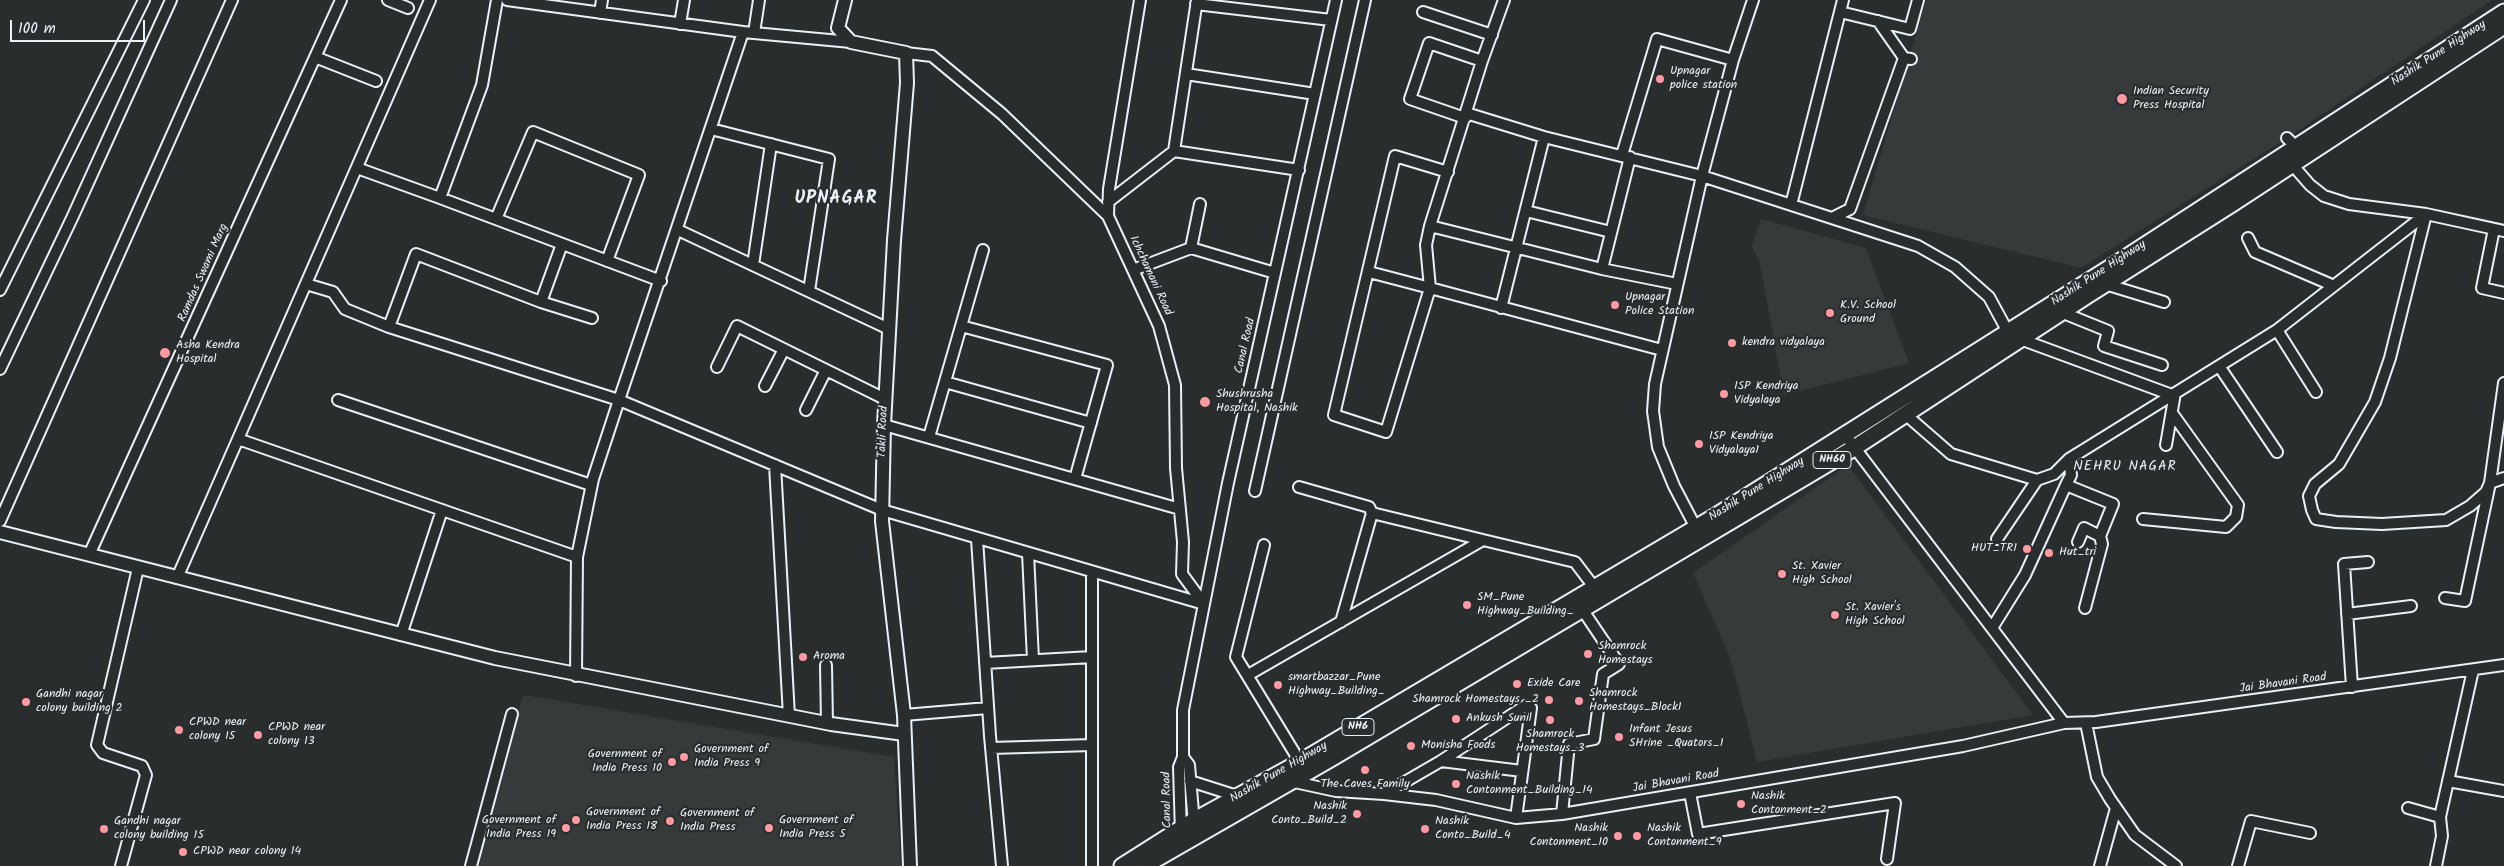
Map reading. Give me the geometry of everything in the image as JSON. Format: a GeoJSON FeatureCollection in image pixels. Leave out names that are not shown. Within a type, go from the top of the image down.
{"type":"FeatureCollection","features":[{"type":"Feature","properties":{"kind":"highway","name":"Nashik Pune Highway"},"geometry":{"type":"LineString","coordinates":[[1122,866],[1181,836],[1196,837],[1582,609],[2014,336],[2504,12]]}},
{"type":"Feature","properties":{"kind":"highway","name":"Nashik Pune Highway"},"geometry":{"type":"LineString","coordinates":[[1144,866],[1181,836],[1194,821],[1300,762],[1696,528],[1849,441],[1905,414],[2014,336],[2061,312],[2232,204],[2293,152],[2504,26]]}},
{"type":"Feature","properties":{"kind":"main road"},"geometry":{"type":"LineString","coordinates":[[845,0],[838,28],[851,42],[906,53]]}},
{"type":"Feature","properties":{"kind":"main road","name":"Takli Road"},"geometry":{"type":"LineString","coordinates":[[906,53],[907,83],[885,398],[882,510],[904,715],[910,866]]}},
{"type":"Feature","properties":{"kind":"main road"},"geometry":{"type":"LineString","coordinates":[[0,532],[495,658],[576,676],[827,724],[904,734]]}},
{"type":"Feature","properties":{"kind":"street"},"geometry":{"type":"LineString","coordinates":[[0,290],[144,0]]}},
{"type":"Feature","properties":{"kind":"street"},"geometry":{"type":"LineString","coordinates":[[0,369],[73,216],[170,0]]}},
{"type":"Feature","properties":{"kind":"street"},"geometry":{"type":"LineString","coordinates":[[0,521],[232,0]]}},
{"type":"Feature","properties":{"kind":"street","name":"Ramdas Swami Marg"},"geometry":{"type":"LineString","coordinates":[[89,555],[341,0]]}},
{"type":"Feature","properties":{"kind":"street"},"geometry":{"type":"LineString","coordinates":[[388,0],[408,8]]}},
{"type":"Feature","properties":{"kind":"street"},"geometry":{"type":"LineString","coordinates":[[177,578],[430,0]]}},
{"type":"Feature","properties":{"kind":"street"},"geometry":{"type":"LineString","coordinates":[[440,198],[482,85],[497,0]]}},
{"type":"Feature","properties":{"kind":"street"},"geometry":{"type":"LineString","coordinates":[[507,0],[748,33],[851,42]]}},
{"type":"Feature","properties":{"kind":"street"},"geometry":{"type":"LineString","coordinates":[[600,13],[602,0]]}},
{"type":"Feature","properties":{"kind":"street"},"geometry":{"type":"LineString","coordinates":[[680,24],[684,0]]}},
{"type":"Feature","properties":{"kind":"street"},"geometry":{"type":"LineString","coordinates":[[576,676],[577,557],[591,485],[711,129],[759,0]]}},
{"type":"Feature","properties":{"kind":"street"},"geometry":{"type":"LineString","coordinates":[[1108,216],[1108,202],[1140,0]]}},
{"type":"Feature","properties":{"kind":"street","name":"Canal Road"},"geometry":{"type":"LineString","coordinates":[[1181,836],[1179,767],[1183,757],[1183,710],[1228,483],[1336,0]]}},
{"type":"Feature","properties":{"kind":"street"},"geometry":{"type":"LineString","coordinates":[[1255,491],[1366,0]]}},
{"type":"Feature","properties":{"kind":"street"},"geometry":{"type":"LineString","coordinates":[[1448,172],[1395,156],[1334,415],[1386,432],[1430,288],[1426,245],[1430,226],[1448,172],[1466,116],[1482,61],[1504,0]]}},
{"type":"Feature","properties":{"kind":"street"},"geometry":{"type":"LineString","coordinates":[[1696,528],[1674,486],[1658,447],[1654,411],[1655,384],[1702,176],[1732,60],[1753,0]]}},
{"type":"Feature","properties":{"kind":"street"},"geometry":{"type":"LineString","coordinates":[[1791,205],[1843,0]]}},
{"type":"Feature","properties":{"kind":"street"},"geometry":{"type":"LineString","coordinates":[[1840,12],[1910,29],[1918,0]]}},
{"type":"Feature","properties":{"kind":"street"},"geometry":{"type":"LineString","coordinates":[[1108,202],[1174,151],[1197,2],[1332,20]]}},
{"type":"Feature","properties":{"kind":"street"},"geometry":{"type":"LineString","coordinates":[[1423,12],[1492,35]]}},
{"type":"Feature","properties":{"kind":"street"},"geometry":{"type":"LineString","coordinates":[[1832,218],[1850,209],[1907,58],[1878,21]]}},
{"type":"Feature","properties":{"kind":"street"},"geometry":{"type":"LineString","coordinates":[[1602,269],[1626,156],[1657,39],[1732,60]]}},
{"type":"Feature","properties":{"kind":"street"},"geometry":{"type":"LineString","coordinates":[[1482,61],[1429,43],[1410,99],[1544,137],[1702,176],[1918,246],[1955,267],[1989,297],[2014,336],[2174,394]]}},
{"type":"Feature","properties":{"kind":"street","name":"Ichchamani Road"},"geometry":{"type":"LineString","coordinates":[[906,53],[932,56],[1002,114],[1108,216],[1158,326],[1176,385],[1176,468],[1184,542],[1182,574],[1204,604]]}},
{"type":"Feature","properties":{"kind":"street"},"geometry":{"type":"LineString","coordinates":[[315,57],[376,81]]}},
{"type":"Feature","properties":{"kind":"street"},"geometry":{"type":"LineString","coordinates":[[1186,74],[1315,94]]}},
{"type":"Feature","properties":{"kind":"street"},"geometry":{"type":"LineString","coordinates":[[711,129],[828,159],[809,291]]}},
{"type":"Feature","properties":{"kind":"street"},"geometry":{"type":"LineString","coordinates":[[496,220],[533,132],[639,175],[607,261]]}},
{"type":"Feature","properties":{"kind":"street"},"geometry":{"type":"LineString","coordinates":[[1500,308],[1544,137]]}},
{"type":"Feature","properties":{"kind":"street"},"geometry":{"type":"LineString","coordinates":[[753,265],[771,144]]}},
{"type":"Feature","properties":{"kind":"street"},"geometry":{"type":"LineString","coordinates":[[1174,151],[1298,170]]}},
{"type":"Feature","properties":{"kind":"street"},"geometry":{"type":"LineString","coordinates":[[2293,152],[2310,185],[2324,196],[2349,204],[2426,214],[2499,230],[2482,288],[2504,293]]}},
{"type":"Feature","properties":{"kind":"street"},"geometry":{"type":"LineString","coordinates":[[357,168],[661,281]]}},
{"type":"Feature","properties":{"kind":"street"},"geometry":{"type":"LineString","coordinates":[[1191,248],[1200,204]]}},
{"type":"Feature","properties":{"kind":"street"},"geometry":{"type":"LineString","coordinates":[[1526,210],[1611,232]]}},
{"type":"Feature","properties":{"kind":"street"},"geometry":{"type":"LineString","coordinates":[[1997,539],[2037,480],[2060,470],[2069,460],[2277,330],[2426,214]]}},
{"type":"Feature","properties":{"kind":"street"},"geometry":{"type":"LineString","coordinates":[[2426,214],[2390,358],[2375,402],[2339,464],[2315,484],[2310,496],[2312,510],[2316,519],[2336,522],[2382,524],[2446,520],[2480,497],[2490,483],[2504,478]]}},
{"type":"Feature","properties":{"kind":"street"},"geometry":{"type":"LineString","coordinates":[[1430,226],[1602,269],[1677,284]]}},
{"type":"Feature","properties":{"kind":"street"},"geometry":{"type":"LineString","coordinates":[[678,230],[889,329]]}},
{"type":"Feature","properties":{"kind":"street"},"geometry":{"type":"LineString","coordinates":[[2248,238],[2255,252],[2332,286]]}},
{"type":"Feature","properties":{"kind":"street"},"geometry":{"type":"LineString","coordinates":[[541,302],[562,244]]}},
{"type":"Feature","properties":{"kind":"street"},"geometry":{"type":"LineString","coordinates":[[1133,270],[1191,248],[1275,273]]}},
{"type":"Feature","properties":{"kind":"street"},"geometry":{"type":"LineString","coordinates":[[929,438],[984,250]]}},
{"type":"Feature","properties":{"kind":"street"},"geometry":{"type":"LineString","coordinates":[[389,327],[416,254],[541,302],[592,318]]}},
{"type":"Feature","properties":{"kind":"street"},"geometry":{"type":"LineString","coordinates":[[1369,272],[1662,350]]}},
{"type":"Feature","properties":{"kind":"street"},"geometry":{"type":"LineString","coordinates":[[306,284],[333,292],[345,309],[389,327],[619,400],[882,510],[1204,604]]}},
{"type":"Feature","properties":{"kind":"street"},"geometry":{"type":"LineString","coordinates":[[2105,284],[2164,302]]}},
{"type":"Feature","properties":{"kind":"street"},"geometry":{"type":"LineString","coordinates":[[2061,312],[2108,331],[2104,346],[2162,365]]}},
{"type":"Feature","properties":{"kind":"street"},"geometry":{"type":"LineString","coordinates":[[717,368],[737,326],[885,398]]}},
{"type":"Feature","properties":{"kind":"street"},"geometry":{"type":"LineString","coordinates":[[962,326],[1107,365],[1075,479]]}},
{"type":"Feature","properties":{"kind":"street"},"geometry":{"type":"LineString","coordinates":[[2277,330],[2316,392]]}},
{"type":"Feature","properties":{"kind":"street"},"geometry":{"type":"LineString","coordinates":[[765,386],[784,349]]}},
{"type":"Feature","properties":{"kind":"street"},"geometry":{"type":"LineString","coordinates":[[2218,366],[2277,452]]}},
{"type":"Feature","properties":{"kind":"street"},"geometry":{"type":"LineString","coordinates":[[806,410],[826,370]]}},
{"type":"Feature","properties":{"kind":"street"},"geometry":{"type":"LineString","coordinates":[[945,382],[1091,423]]}},
{"type":"Feature","properties":{"kind":"street"},"geometry":{"type":"LineString","coordinates":[[2445,598],[2465,601],[2490,483],[2504,383]]}},
{"type":"Feature","properties":{"kind":"street"},"geometry":{"type":"LineString","coordinates":[[2166,445],[2174,394]]}},
{"type":"Feature","properties":{"kind":"street"},"geometry":{"type":"LineString","coordinates":[[338,400],[591,485]]}},
{"type":"Feature","properties":{"kind":"street"},"geometry":{"type":"LineString","coordinates":[[2143,519],[2226,527],[2236,517],[2238,505],[2172,413]]}},
{"type":"Feature","properties":{"kind":"street"},"geometry":{"type":"LineString","coordinates":[[1905,414],[1950,454],[2037,480]]}},
{"type":"Feature","properties":{"kind":"street"},"geometry":{"type":"LineString","coordinates":[[884,424],[1180,509]]}},
{"type":"Feature","properties":{"kind":"street"},"geometry":{"type":"LineString","coordinates":[[238,439],[577,557]]}},
{"type":"Feature","properties":{"kind":"street"},"geometry":{"type":"LineString","coordinates":[[1849,441],[2064,723]]}},
{"type":"Feature","properties":{"kind":"street"},"geometry":{"type":"LineString","coordinates":[[1992,628],[2025,575],[2071,475],[2069,460]]}},
{"type":"Feature","properties":{"kind":"street"},"geometry":{"type":"LineString","coordinates":[[775,465],[789,716]]}},
{"type":"Feature","properties":{"kind":"street"},"geometry":{"type":"LineString","coordinates":[[2066,485],[2113,504],[2100,536],[2102,544],[2085,608]]}},
{"type":"Feature","properties":{"kind":"street"},"geometry":{"type":"LineString","coordinates":[[1299,487],[1369,507],[1372,513],[1341,622]]}},
{"type":"Feature","properties":{"kind":"street"},"geometry":{"type":"LineString","coordinates":[[402,635],[442,510]]}},
{"type":"Feature","properties":{"kind":"street"},"geometry":{"type":"LineString","coordinates":[[1372,513],[1575,562],[1594,587]]}},
{"type":"Feature","properties":{"kind":"street"},"geometry":{"type":"LineString","coordinates":[[2078,542],[2084,528],[2100,536]]}},
{"type":"Feature","properties":{"kind":"street"},"geometry":{"type":"LineString","coordinates":[[977,538],[991,748],[1002,866]]}},
{"type":"Feature","properties":{"kind":"street"},"geometry":{"type":"LineString","coordinates":[[1248,675],[1483,540]]}},
{"type":"Feature","properties":{"kind":"street"},"geometry":{"type":"LineString","coordinates":[[1264,545],[1236,657],[1300,762]]}},
{"type":"Feature","properties":{"kind":"street"},"geometry":{"type":"LineString","coordinates":[[1028,553],[1033,660]]}},
{"type":"Feature","properties":{"kind":"street"},"geometry":{"type":"LineString","coordinates":[[2352,686],[2344,564],[2368,562]]}},
{"type":"Feature","properties":{"kind":"street"},"geometry":{"type":"LineString","coordinates":[[121,866],[146,775],[142,766],[103,753],[97,744],[138,568]]}},
{"type":"Feature","properties":{"kind":"street"},"geometry":{"type":"LineString","coordinates":[[1092,572],[1092,866]]}},
{"type":"Feature","properties":{"kind":"street"},"geometry":{"type":"LineString","coordinates":[[2347,614],[2411,606]]}},
{"type":"Feature","properties":{"kind":"street"},"geometry":{"type":"LineString","coordinates":[[1562,814],[1569,744],[1594,739],[1603,674],[1618,664],[1582,609]]}},
{"type":"Feature","properties":{"kind":"street"},"geometry":{"type":"LineString","coordinates":[[985,663],[1092,657]]}},
{"type":"Feature","properties":{"kind":"street"},"geometry":{"type":"LineString","coordinates":[[826,665],[827,724]]}},
{"type":"Feature","properties":{"kind":"street","name":"Jai Bhavani Road"},"geometry":{"type":"LineString","coordinates":[[1290,781],[1336,791],[1436,800],[1516,818],[1562,814],[1963,746],[2064,723],[2086,723],[2504,666]]}},
{"type":"Feature","properties":{"kind":"street"},"geometry":{"type":"LineString","coordinates":[[2436,866],[2442,836],[2440,817],[2473,670]]}},
{"type":"Feature","properties":{"kind":"street"},"geometry":{"type":"LineString","coordinates":[[1384,794],[1525,706],[1531,708],[1516,818]]}},
{"type":"Feature","properties":{"kind":"street"},"geometry":{"type":"LineString","coordinates":[[904,715],[988,708]]}},
{"type":"Feature","properties":{"kind":"street"},"geometry":{"type":"LineString","coordinates":[[471,866],[512,714]]}},
{"type":"Feature","properties":{"kind":"street"},"geometry":{"type":"LineString","coordinates":[[2086,723],[2096,777],[2135,835],[2170,864]]}},
{"type":"Feature","properties":{"kind":"street"},"geometry":{"type":"LineString","coordinates":[[991,748],[1092,745]]}},
{"type":"Feature","properties":{"kind":"street","name":"Canal Road"},"geometry":{"type":"LineString","coordinates":[[1183,757],[1189,766],[1196,837]]}},
{"type":"Feature","properties":{"kind":"street"},"geometry":{"type":"LineString","coordinates":[[1441,760],[1522,771]]}},
{"type":"Feature","properties":{"kind":"street"},"geometry":{"type":"LineString","coordinates":[[1190,781],[1238,796]]}},
{"type":"Feature","properties":{"kind":"street"},"geometry":{"type":"LineString","coordinates":[[2448,781],[2504,791]]}},
{"type":"Feature","properties":{"kind":"street"},"geometry":{"type":"LineString","coordinates":[[1690,793],[1698,834],[1895,803],[1887,859]]}},
{"type":"Feature","properties":{"kind":"street"},"geometry":{"type":"LineString","coordinates":[[2100,866],[2116,808]]}},
{"type":"Feature","properties":{"kind":"street"},"geometry":{"type":"LineString","coordinates":[[2408,808],[2440,817]]}},
{"type":"Feature","properties":{"kind":"street"},"geometry":{"type":"LineString","coordinates":[[2238,866],[2251,821],[2310,833]]}},
{"type":"Feature","properties":{"kind":"shaded area","name":"Indian Security Press Hospital"},"geometry":{"type":"Polygon","coordinates":[[[1926,0],[2492,0],[2287,138],[2081,268],[1863,215],[1926,0]]]}},
{"type":"Feature","properties":{"kind":"shaded area","name":"K.V. School Ground"},"geometry":{"type":"Polygon","coordinates":[[[1761,219],[1866,248],[1909,363],[1784,395],[1760,263],[1752,246],[1761,219]]]}},
{"type":"Feature","properties":{"kind":"shaded area","name":"St. Xavier's High School"},"geometry":{"type":"Polygon","coordinates":[[[1848,465],[2033,715],[1757,762],[1730,657],[1693,573],[1848,465]]]}},
{"type":"Feature","properties":{"kind":"shaded area","name":"Government of India Press"},"geometry":{"type":"Polygon","coordinates":[[[523,695],[894,757],[901,866],[474,866],[523,695]]]}},
{"type":"Feature","properties":{"kind":"place","name":"Upnagar police station"},"geometry":{"type":"Point","coordinates":[1660,79]}},
{"type":"Feature","properties":{"kind":"place","name":"Indian Security Press Hospital"},"geometry":{"type":"Point","coordinates":[2122,99]}},
{"type":"Feature","properties":{"kind":"place","name":"Upnagar Police Station"},"geometry":{"type":"Point","coordinates":[1615,305]}},
{"type":"Feature","properties":{"kind":"place","name":"K.V. School Ground"},"geometry":{"type":"Point","coordinates":[1830,313]}},
{"type":"Feature","properties":{"kind":"place","name":"kendra vidyalaya"},"geometry":{"type":"Point","coordinates":[1732,343]}},
{"type":"Feature","properties":{"kind":"place","name":"Asha Kendra Hospital"},"geometry":{"type":"Point","coordinates":[165,353]}},
{"type":"Feature","properties":{"kind":"place","name":"ISP Kendriya Vidyalaya"},"geometry":{"type":"Point","coordinates":[1724,394]}},
{"type":"Feature","properties":{"kind":"place","name":"Shushrusha Hospital, Nashik"},"geometry":{"type":"Point","coordinates":[1205,402]}},
{"type":"Feature","properties":{"kind":"place","name":"ISP Kendriya Vidyalaya1"},"geometry":{"type":"Point","coordinates":[1699,444]}},
{"type":"Feature","properties":{"kind":"place","name":"HUT_TRI"},"geometry":{"type":"Point","coordinates":[2027,549]}},
{"type":"Feature","properties":{"kind":"place","name":"Hut_tri"},"geometry":{"type":"Point","coordinates":[2049,553]}},
{"type":"Feature","properties":{"kind":"place","name":"St. Xavier High School"},"geometry":{"type":"Point","coordinates":[1782,574]}},
{"type":"Feature","properties":{"kind":"place","name":"SM_Pune Highway_Building_"},"geometry":{"type":"Point","coordinates":[1467,605]}},
{"type":"Feature","properties":{"kind":"place","name":"St. Xavier's High School"},"geometry":{"type":"Point","coordinates":[1835,615]}},
{"type":"Feature","properties":{"kind":"place","name":"Shamrock Homestays"},"geometry":{"type":"Point","coordinates":[1588,654]}},
{"type":"Feature","properties":{"kind":"place","name":"Aroma"},"geometry":{"type":"Point","coordinates":[803,657]}},
{"type":"Feature","properties":{"kind":"place","name":"Exide Care"},"geometry":{"type":"Point","coordinates":[1517,684]}},
{"type":"Feature","properties":{"kind":"place","name":"smartbazzar_Pune Highway_Building_"},"geometry":{"type":"Point","coordinates":[1278,685]}},
{"type":"Feature","properties":{"kind":"place","name":"Shamrock Homestays _2"},"geometry":{"type":"Point","coordinates":[1549,700]}},
{"type":"Feature","properties":{"kind":"place","name":"Shamrock Homestays_Block1"},"geometry":{"type":"Point","coordinates":[1579,701]}},
{"type":"Feature","properties":{"kind":"place","name":"Gandhi nagar colony building 2"},"geometry":{"type":"Point","coordinates":[26,702]}},
{"type":"Feature","properties":{"kind":"place","name":"Ankush Sunil"},"geometry":{"type":"Point","coordinates":[1456,719]}},
{"type":"Feature","properties":{"kind":"place","name":"Shamrock Homestays_3"},"geometry":{"type":"Point","coordinates":[1550,720]}},
{"type":"Feature","properties":{"kind":"place","name":"CPWD near colony 15"},"geometry":{"type":"Point","coordinates":[179,730]}},
{"type":"Feature","properties":{"kind":"place","name":"CPWD near colony 13"},"geometry":{"type":"Point","coordinates":[258,735]}},
{"type":"Feature","properties":{"kind":"place","name":"Infant Jesus SHrine _Quators_1"},"geometry":{"type":"Point","coordinates":[1619,737]}},
{"type":"Feature","properties":{"kind":"place","name":"Monisha Foods"},"geometry":{"type":"Point","coordinates":[1411,746]}},
{"type":"Feature","properties":{"kind":"place","name":"Government of India Press 9"},"geometry":{"type":"Point","coordinates":[684,757]}},
{"type":"Feature","properties":{"kind":"place","name":"Government of India Press 10"},"geometry":{"type":"Point","coordinates":[672,762]}},
{"type":"Feature","properties":{"kind":"place","name":"The Caves Family"},"geometry":{"type":"Point","coordinates":[1365,770]}},
{"type":"Feature","properties":{"kind":"place","name":"Nashik Contonment_Building_14"},"geometry":{"type":"Point","coordinates":[1456,784]}},
{"type":"Feature","properties":{"kind":"place","name":"Nashik Contonment_2"},"geometry":{"type":"Point","coordinates":[1741,804]}},
{"type":"Feature","properties":{"kind":"place","name":"Nashik Conto_Build_2"},"geometry":{"type":"Point","coordinates":[1357,814]}},
{"type":"Feature","properties":{"kind":"place","name":"Government of India Press 18"},"geometry":{"type":"Point","coordinates":[576,820]}},
{"type":"Feature","properties":{"kind":"place","name":"Government of India Press"},"geometry":{"type":"Point","coordinates":[670,821]}},
{"type":"Feature","properties":{"kind":"place","name":"Government of India Press 19"},"geometry":{"type":"Point","coordinates":[566,828]}},
{"type":"Feature","properties":{"kind":"place","name":"Government of India Press 5"},"geometry":{"type":"Point","coordinates":[769,828]}},
{"type":"Feature","properties":{"kind":"place","name":"Gandhi nagar colony building 15"},"geometry":{"type":"Point","coordinates":[104,829]}},
{"type":"Feature","properties":{"kind":"place","name":"Nashik Conto_Build_4"},"geometry":{"type":"Point","coordinates":[1425,829]}},
{"type":"Feature","properties":{"kind":"place","name":"Nashik Contonment_10"},"geometry":{"type":"Point","coordinates":[1618,836]}},
{"type":"Feature","properties":{"kind":"place","name":"Nashik Contonment_9"},"geometry":{"type":"Point","coordinates":[1637,836]}},
{"type":"Feature","properties":{"kind":"place","name":"CPWD near colony 14"},"geometry":{"type":"Point","coordinates":[183,852]}},
{"type":"Feature","properties":{"kind":"district","name":"UPNAGAR"},"geometry":{"type":"Point","coordinates":[836,200]}},
{"type":"Feature","properties":{"kind":"district","name":"NEHRU NAGAR"},"geometry":{"type":"Point","coordinates":[2125,468]}}]}
